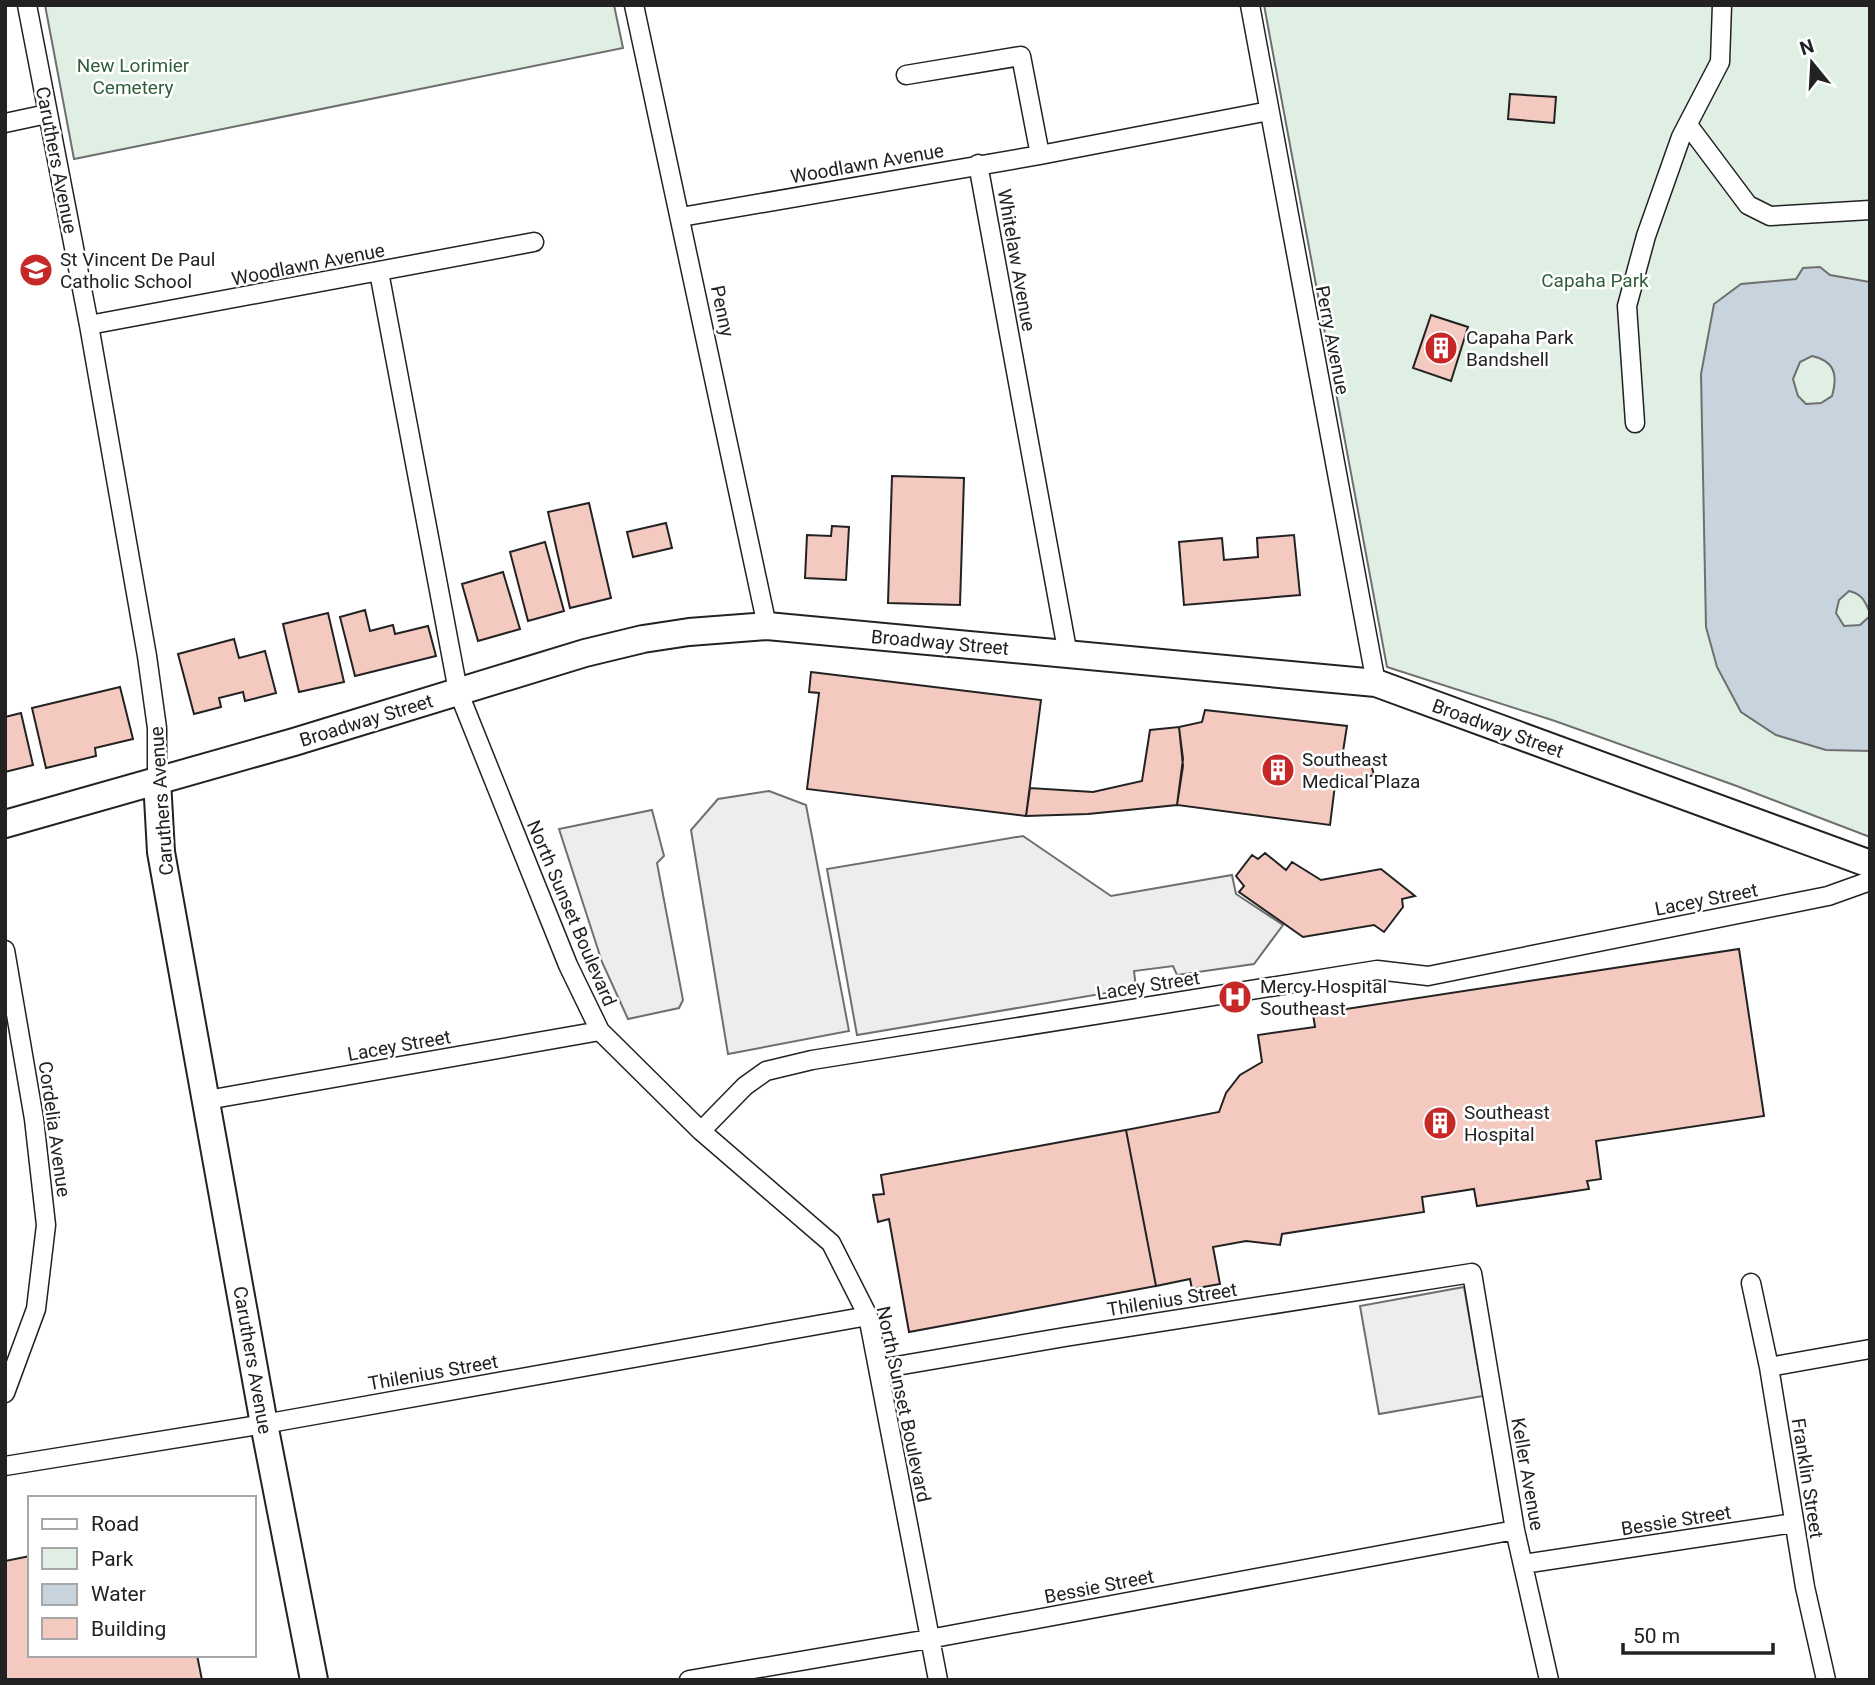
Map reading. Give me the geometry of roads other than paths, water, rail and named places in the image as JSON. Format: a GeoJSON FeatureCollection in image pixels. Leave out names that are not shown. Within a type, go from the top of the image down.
{"type":"FeatureCollection","features":[{"type":"Feature","properties":{"kind":"main road","name":"Broadway Street"},"geometry":{"type":"LineString","coordinates":[[5,824],[294,742],[585,653],[643,639],[689,632],[767,626],[1376,683],[1870,864]]}},
{"type":"Feature","properties":{"kind":"main road","name":"Caruthers Avenue"},"geometry":{"type":"LineString","coordinates":[[157,780],[162,852],[264,1424],[314,1680]]}},
{"type":"Feature","properties":{"kind":"street","name":"Caruthers Avenue"},"geometry":{"type":"LineString","coordinates":[[27,5],[89,325],[146,656],[157,728],[157,780]]}},
{"type":"Feature","properties":{"kind":"street","name":"Penny"},"geometry":{"type":"LineString","coordinates":[[634,5],[767,626]]}},
{"type":"Feature","properties":{"kind":"street","name":"Perry Avenue"},"geometry":{"type":"LineString","coordinates":[[1250,5],[1376,683]]}},
{"type":"Feature","properties":{"kind":"street"},"geometry":{"type":"LineString","coordinates":[[1635,423],[1627,306],[1646,236],[1688,125],[1720,62],[1723,5]]}},
{"type":"Feature","properties":{"kind":"street"},"geometry":{"type":"LineString","coordinates":[[906,75],[1021,56],[1040,155]]}},
{"type":"Feature","properties":{"kind":"street","name":"Whitelaw Avenue"},"geometry":{"type":"LineString","coordinates":[[1068,654],[978,164],[1040,155],[1269,111]]}},
{"type":"Feature","properties":{"kind":"street"},"geometry":{"type":"LineString","coordinates":[[5,122],[47,114]]}},
{"type":"Feature","properties":{"kind":"street"},"geometry":{"type":"LineString","coordinates":[[1688,125],[1748,205],[1770,216],[1870,211]]}},
{"type":"Feature","properties":{"kind":"street","name":"Woodlawn Avenue"},"geometry":{"type":"LineString","coordinates":[[681,217],[978,164]]}},
{"type":"Feature","properties":{"kind":"street","name":"Woodlawn Avenue"},"geometry":{"type":"LineString","coordinates":[[89,325],[534,243]]}},
{"type":"Feature","properties":{"kind":"street","name":"North Sunset Boulevard"},"geometry":{"type":"LineString","coordinates":[[379,272],[458,691],[568,965],[600,1031],[701,1131],[831,1243],[868,1316],[937,1680]]}},
{"type":"Feature","properties":{"kind":"street","name":"Lacey Street"},"geometry":{"type":"LineString","coordinates":[[701,1131],[746,1086],[766,1072],[812,1060],[1377,970],[1428,976],[1828,896],[1870,881]]}},
{"type":"Feature","properties":{"kind":"street","name":"Cordelia Avenue"},"geometry":{"type":"LineString","coordinates":[[5,950],[34,1119],[46,1225],[36,1309],[5,1393]]}},
{"type":"Feature","properties":{"kind":"street","name":"Lacey Street"},"geometry":{"type":"LineString","coordinates":[[207,1100],[600,1031]]}},
{"type":"Feature","properties":{"kind":"street","name":"Thilenius Street"},"geometry":{"type":"LineString","coordinates":[[879,1369],[1472,1273]]}},
{"type":"Feature","properties":{"kind":"street","name":"Keller Avenue"},"geometry":{"type":"LineString","coordinates":[[1472,1273],[1515,1530],[1549,1680]]}},
{"type":"Feature","properties":{"kind":"street","name":"Franklin Street"},"geometry":{"type":"LineString","coordinates":[[1751,1283],[1769,1367],[1805,1587],[1826,1680]]}},
{"type":"Feature","properties":{"kind":"street","name":"Thilenius Street"},"geometry":{"type":"LineString","coordinates":[[5,1466],[264,1424],[868,1316]]}},
{"type":"Feature","properties":{"kind":"street"},"geometry":{"type":"LineString","coordinates":[[1769,1367],[1870,1349]]}},
{"type":"Feature","properties":{"kind":"street","name":"Bessie Street"},"geometry":{"type":"LineString","coordinates":[[1523,1564],[1794,1523]]}},
{"type":"Feature","properties":{"kind":"street","name":"Bessie Street"},"geometry":{"type":"LineString","coordinates":[[689,1680],[929,1639],[1515,1530]]}},
{"type":"Feature","properties":{"kind":"water"},"geometry":{"type":"Polygon","coordinates":[[[1820,267],[1830,275],[1870,282],[1870,613],[1863,599],[1849,591],[1839,600],[1836,613],[1844,626],[1860,625],[1870,616],[1870,751],[1826,750],[1776,735],[1741,712],[1717,667],[1706,627],[1701,374],[1714,304],[1741,284],[1796,279],[1803,268],[1820,267]],[[1812,356],[1800,362],[1793,379],[1798,396],[1806,404],[1821,403],[1832,396],[1835,382],[1833,370],[1820,358],[1812,356]]]}},
{"type":"Feature","properties":{"kind":"place","name":"St Vincent De Paul Catholic School"},"geometry":{"type":"Point","coordinates":[36,270]}},
{"type":"Feature","properties":{"kind":"place","name":"Capaha Park Bandshell"},"geometry":{"type":"Point","coordinates":[1441,348]}},
{"type":"Feature","properties":{"kind":"place","name":"Southeast Medical Plaza"},"geometry":{"type":"Point","coordinates":[1278,770]}},
{"type":"Feature","properties":{"kind":"place","name":"Mercy Hospital Southeast"},"geometry":{"type":"Point","coordinates":[1235,997]}},
{"type":"Feature","properties":{"kind":"place","name":"Southeast Hospital"},"geometry":{"type":"Point","coordinates":[1440,1123]}},
{"type":"Feature","properties":{"kind":"park label","name":"New Lorimier Cemetery"},"geometry":{"type":"Point","coordinates":[133,76]}},
{"type":"Feature","properties":{"kind":"park label","name":"Capaha Park"},"geometry":{"type":"Point","coordinates":[1595,280]}}]}
